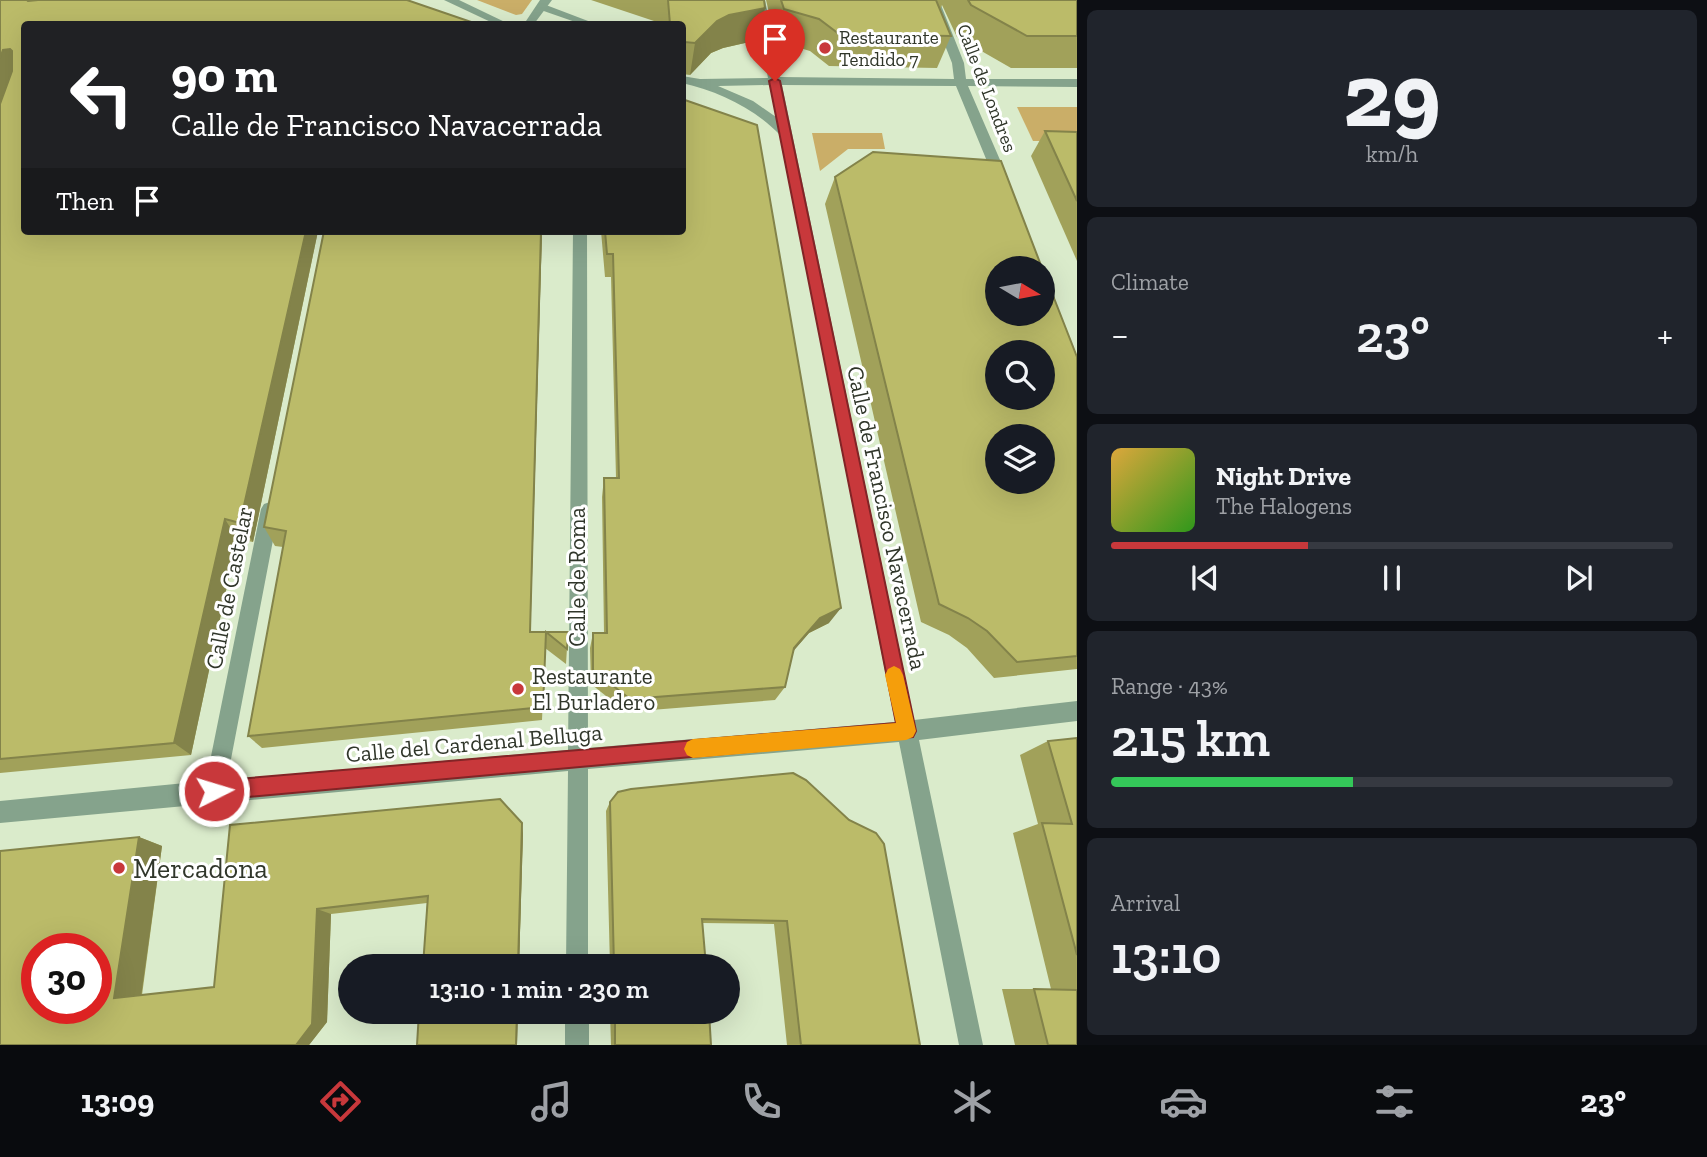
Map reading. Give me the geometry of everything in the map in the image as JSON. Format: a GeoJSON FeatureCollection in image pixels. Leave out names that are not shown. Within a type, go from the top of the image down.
{"type":"FeatureCollection","features":[{"type":"Feature","properties":{"kind":"street","name":"Calle de Francisco Navacerrada"},"geometry":{"type":"LineString","coordinates":[[758,0],[971,1045]]}},
{"type":"Feature","properties":{"kind":"street","name":"Calle de Londres"},"geometry":{"type":"LineString","coordinates":[[933,0],[958,63],[961,83],[1008,194]]}},
{"type":"Feature","properties":{"kind":"street"},"geometry":{"type":"LineString","coordinates":[[448,3],[495,21]]}},
{"type":"Feature","properties":{"kind":"street"},"geometry":{"type":"LineString","coordinates":[[531,21],[544,3],[583,21]]}},
{"type":"Feature","properties":{"kind":"street"},"geometry":{"type":"LineString","coordinates":[[686,80],[745,101],[768,115],[784,132]]}},
{"type":"Feature","properties":{"kind":"street"},"geometry":{"type":"LineString","coordinates":[[686,85],[775,81],[1077,83]]}},
{"type":"Feature","properties":{"kind":"street","name":"Calle de Roma"},"geometry":{"type":"LineString","coordinates":[[577,954],[580,235]]}},
{"type":"Feature","properties":{"kind":"street","name":"Calle de Castelar"},"geometry":{"type":"LineString","coordinates":[[214,791],[274,490]]}},
{"type":"Feature","properties":{"kind":"street","name":"Calle del Cardenal Belluga"},"geometry":{"type":"LineString","coordinates":[[0,813],[214,791],[906,731],[1077,711]]}},
{"type":"Feature","properties":{"kind":"street"},"geometry":{"type":"LineString","coordinates":[[577,1024],[577,1045]]}},
{"type":"Feature","properties":{"kind":"shaded area"},"geometry":{"type":"Polygon","coordinates":[[[477,0],[532,0],[522,14],[516,15],[477,0]]]}},
{"type":"Feature","properties":{"kind":"shaded area"},"geometry":{"type":"Polygon","coordinates":[[[1017,107],[1077,107],[1077,141],[1033,141],[1017,107]]]}},
{"type":"Feature","properties":{"kind":"shaded area"},"geometry":{"type":"Polygon","coordinates":[[[812,133],[882,133],[885,149],[848,149],[820,171],[812,133]]]}},
{"type":"Feature","properties":{"kind":"building"},"geometry":{"type":"Polygon","coordinates":[[[0,0],[407,0],[468,21],[21,21],[21,235],[305,235],[240,523],[225,519],[174,743],[0,759],[0,104],[12,71],[12,51],[3,50],[0,58],[0,0]]]}},
{"type":"Feature","properties":{"kind":"building"},"geometry":{"type":"Polygon","coordinates":[[[668,0],[764,0],[765,8],[729,15],[717,21],[695,43],[686,42],[686,21],[670,21],[668,0]]]}},
{"type":"Feature","properties":{"kind":"building"},"geometry":{"type":"Polygon","coordinates":[[[781,0],[936,0],[951,36],[839,34],[819,19],[784,9],[781,0]]]}},
{"type":"Feature","properties":{"kind":"building"},"geometry":{"type":"Polygon","coordinates":[[[968,0],[1077,0],[1077,36],[1027,36],[971,5],[968,0]]]}},
{"type":"Feature","properties":{"kind":"building"},"geometry":{"type":"Polygon","coordinates":[[[686,100],[757,125],[841,608],[820,618],[794,648],[785,687],[630,699],[593,670],[593,633],[607,633],[604,478],[619,478],[613,254],[607,254],[605,235],[686,235],[686,100]]]}},
{"type":"Feature","properties":{"kind":"building"},"geometry":{"type":"Polygon","coordinates":[[[1045,131],[1077,132],[1077,201],[1045,131]]]}},
{"type":"Feature","properties":{"kind":"building"},"geometry":{"type":"Polygon","coordinates":[[[873,152],[1001,161],[1037,256],[985,256],[985,326],[1055,326],[1055,301],[1077,357],[1077,656],[1017,662],[987,631],[939,604],[835,177],[873,152]]]}},
{"type":"Feature","properties":{"kind":"building"},"geometry":{"type":"Polygon","coordinates":[[[323,235],[541,235],[530,632],[546,632],[543,707],[248,736],[286,531],[264,527],[323,235]]]}},
{"type":"Feature","properties":{"kind":"building"},"geometry":{"type":"Polygon","coordinates":[[[546,632],[568,632],[567,649],[546,632]]]}},
{"type":"Feature","properties":{"kind":"building"},"geometry":{"type":"Polygon","coordinates":[[[1077,738],[1077,955],[1042,823],[1072,824],[1048,741],[1077,738]]]}},
{"type":"Feature","properties":{"kind":"building"},"geometry":{"type":"Polygon","coordinates":[[[793,773],[806,780],[849,820],[876,833],[884,844],[920,1045],[801,1045],[787,921],[702,919],[705,954],[614,954],[610,802],[618,792],[793,773]]]}},
{"type":"Feature","properties":{"kind":"building"},"geometry":{"type":"Polygon","coordinates":[[[500,799],[522,823],[518,954],[424,954],[428,896],[317,909],[312,1024],[296,1045],[0,1045],[0,851],[139,837],[114,998],[214,987],[230,825],[500,799]]]}},
{"type":"Feature","properties":{"kind":"building"},"geometry":{"type":"Polygon","coordinates":[[[1034,989],[1077,990],[1077,1045],[1048,1045],[1034,989]]]}},
{"type":"Feature","properties":{"kind":"building"},"geometry":{"type":"Polygon","coordinates":[[[418,1024],[517,1024],[516,1045],[417,1045],[418,1024]]]}},
{"type":"Feature","properties":{"kind":"building"},"geometry":{"type":"Polygon","coordinates":[[[615,1024],[710,1024],[711,1045],[615,1045],[615,1024]]]}},
{"type":"Feature","properties":{"kind":"slow traffic"},"geometry":{"type":"LineString","coordinates":[[693,749],[906,731],[894,675]]}},
{"type":"Feature","properties":{"kind":"place","name":"Restaurante Tendido 7"},"geometry":{"type":"Point","coordinates":[825,48]}},
{"type":"Feature","properties":{"kind":"place","name":"Restaurante El Burladero"},"geometry":{"type":"Point","coordinates":[518,689]}},
{"type":"Feature","properties":{"kind":"place","name":"Mercadona"},"geometry":{"type":"Point","coordinates":[119,868]}},
{"type":"Feature","properties":{"kind":"route"},"geometry":{"type":"LineString","coordinates":[[214,791],[906,731],[775,81]]}}]}
